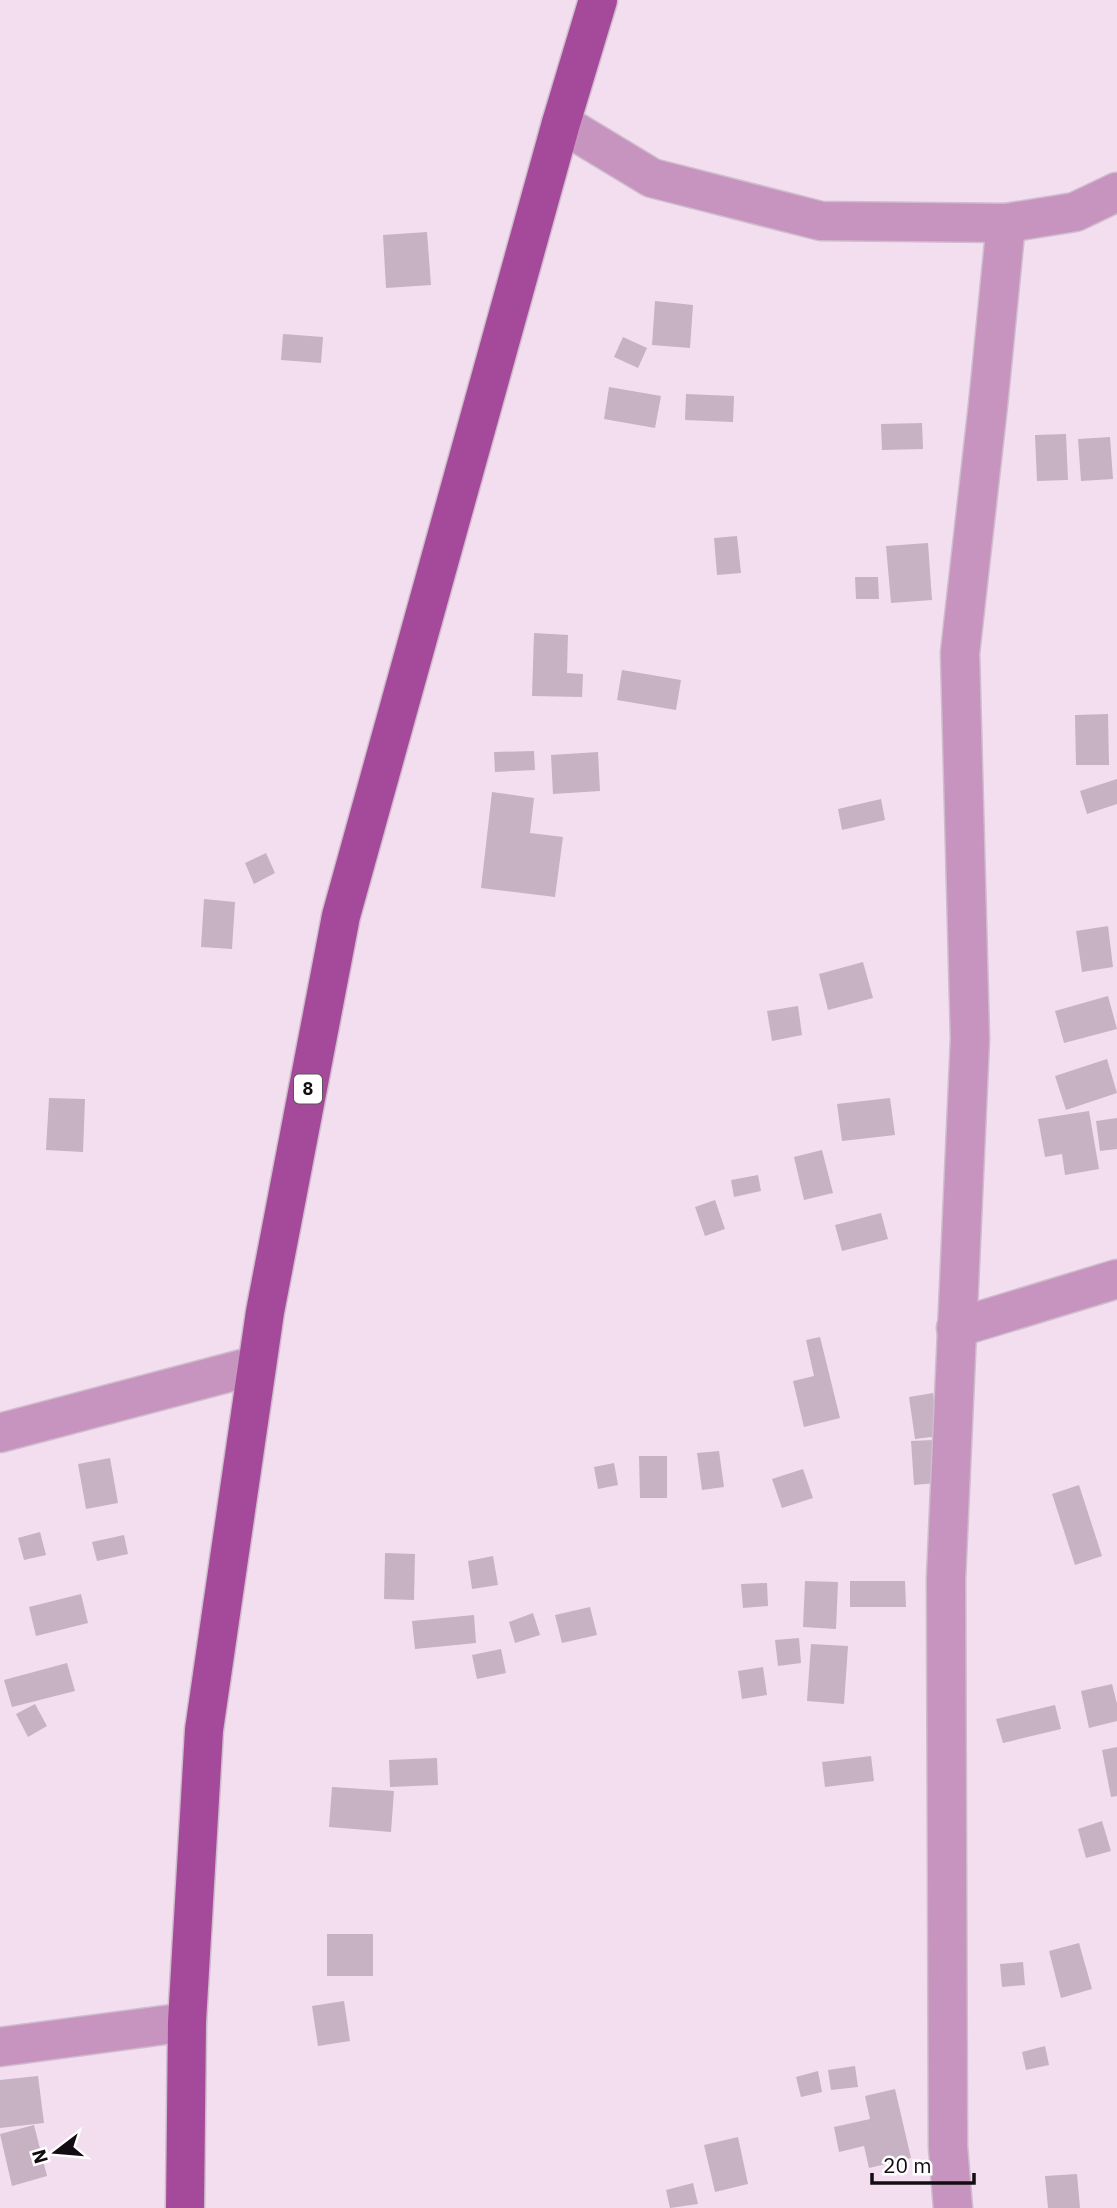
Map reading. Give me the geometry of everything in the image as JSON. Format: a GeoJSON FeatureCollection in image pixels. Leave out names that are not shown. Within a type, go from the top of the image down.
{"type":"FeatureCollection","features":[{"type":"Feature","properties":{"kind":"main road","name":"8"},"geometry":{"type":"LineString","coordinates":[[185,2208],[187,2022],[204,1730],[265,1311],[341,916],[561,123],[598,0]]}},
{"type":"Feature","properties":{"kind":"street"},"geometry":{"type":"LineString","coordinates":[[561,123],[652,178],[821,221],[1006,223],[1075,212],[1117,192]]}},
{"type":"Feature","properties":{"kind":"street"},"geometry":{"type":"LineString","coordinates":[[953,2208],[948,2147],[946,1579],[970,1039],[960,653],[1006,223]]}},
{"type":"Feature","properties":{"kind":"street"},"geometry":{"type":"LineString","coordinates":[[956,1328],[1117,1279]]}},
{"type":"Feature","properties":{"kind":"street"},"geometry":{"type":"LineString","coordinates":[[0,1433],[257,1365]]}},
{"type":"Feature","properties":{"kind":"street"},"geometry":{"type":"LineString","coordinates":[[0,2047],[187,2022]]}},
{"type":"Feature","properties":{"kind":"building"},"geometry":{"type":"Polygon","coordinates":[[[427,232],[431,285],[386,288],[383,235],[427,232]]]}},
{"type":"Feature","properties":{"kind":"building"},"geometry":{"type":"Polygon","coordinates":[[[655,301],[693,305],[690,348],[652,345],[655,301]]]}},
{"type":"Feature","properties":{"kind":"building"},"geometry":{"type":"Polygon","coordinates":[[[283,334],[323,337],[321,363],[281,360],[283,334]]]}},
{"type":"Feature","properties":{"kind":"building"},"geometry":{"type":"Polygon","coordinates":[[[623,337],[647,348],[638,368],[614,357],[623,337]]]}},
{"type":"Feature","properties":{"kind":"building"},"geometry":{"type":"Polygon","coordinates":[[[609,387],[661,396],[655,428],[604,419],[609,387]]]}},
{"type":"Feature","properties":{"kind":"building"},"geometry":{"type":"Polygon","coordinates":[[[686,394],[734,396],[733,422],[685,420],[686,394]]]}},
{"type":"Feature","properties":{"kind":"building"},"geometry":{"type":"Polygon","coordinates":[[[922,423],[923,449],[882,450],[881,424],[922,423]]]}},
{"type":"Feature","properties":{"kind":"building"},"geometry":{"type":"Polygon","coordinates":[[[1066,434],[1068,480],[1037,481],[1035,435],[1066,434]]]}},
{"type":"Feature","properties":{"kind":"building"},"geometry":{"type":"Polygon","coordinates":[[[1110,437],[1113,479],[1081,481],[1078,439],[1110,437]]]}},
{"type":"Feature","properties":{"kind":"building"},"geometry":{"type":"Polygon","coordinates":[[[737,536],[741,573],[717,575],[714,538],[737,536]]]}},
{"type":"Feature","properties":{"kind":"building"},"geometry":{"type":"Polygon","coordinates":[[[928,543],[932,600],[891,603],[886,546],[928,543]]]}},
{"type":"Feature","properties":{"kind":"building"},"geometry":{"type":"Polygon","coordinates":[[[855,577],[878,577],[879,599],[856,599],[855,577]]]}},
{"type":"Feature","properties":{"kind":"building"},"geometry":{"type":"Polygon","coordinates":[[[534,633],[568,635],[567,673],[583,674],[582,697],[532,696],[534,633]]]}},
{"type":"Feature","properties":{"kind":"building"},"geometry":{"type":"Polygon","coordinates":[[[622,670],[681,680],[676,710],[617,700],[622,670]]]}},
{"type":"Feature","properties":{"kind":"building"},"geometry":{"type":"Polygon","coordinates":[[[1108,714],[1109,765],[1076,765],[1075,715],[1108,714]]]}},
{"type":"Feature","properties":{"kind":"building"},"geometry":{"type":"Polygon","coordinates":[[[534,751],[535,770],[495,772],[494,752],[534,751]]]}},
{"type":"Feature","properties":{"kind":"building"},"geometry":{"type":"Polygon","coordinates":[[[598,752],[600,791],[553,794],[551,755],[598,752]]]}},
{"type":"Feature","properties":{"kind":"building"},"geometry":{"type":"Polygon","coordinates":[[[1117,779],[1117,804],[1087,814],[1080,791],[1117,779]]]}},
{"type":"Feature","properties":{"kind":"building"},"geometry":{"type":"Polygon","coordinates":[[[492,792],[534,798],[530,833],[563,837],[555,897],[481,888],[492,792]]]}},
{"type":"Feature","properties":{"kind":"building"},"geometry":{"type":"Polygon","coordinates":[[[881,799],[885,820],[842,830],[838,809],[881,799]]]}},
{"type":"Feature","properties":{"kind":"building"},"geometry":{"type":"Polygon","coordinates":[[[266,853],[275,873],[254,884],[245,863],[266,853]]]}},
{"type":"Feature","properties":{"kind":"building"},"geometry":{"type":"Polygon","coordinates":[[[204,899],[235,902],[232,949],[201,947],[204,899]]]}},
{"type":"Feature","properties":{"kind":"building"},"geometry":{"type":"Polygon","coordinates":[[[1108,926],[1113,967],[1082,972],[1076,931],[1108,926]]]}},
{"type":"Feature","properties":{"kind":"building"},"geometry":{"type":"Polygon","coordinates":[[[863,962],[873,998],[828,1010],[819,974],[863,962]]]}},
{"type":"Feature","properties":{"kind":"building"},"geometry":{"type":"Polygon","coordinates":[[[1108,996],[1117,1029],[1064,1043],[1055,1011],[1108,996]]]}},
{"type":"Feature","properties":{"kind":"building"},"geometry":{"type":"Polygon","coordinates":[[[798,1006],[802,1035],[772,1041],[767,1011],[798,1006]]]}},
{"type":"Feature","properties":{"kind":"building"},"geometry":{"type":"Polygon","coordinates":[[[1107,1059],[1117,1093],[1066,1110],[1055,1076],[1107,1059]]]}},
{"type":"Feature","properties":{"kind":"building"},"geometry":{"type":"Polygon","coordinates":[[[49,1098],[85,1099],[83,1152],[46,1150],[49,1098]]]}},
{"type":"Feature","properties":{"kind":"building"},"geometry":{"type":"Polygon","coordinates":[[[890,1098],[895,1135],[842,1141],[837,1104],[890,1098]]]}},
{"type":"Feature","properties":{"kind":"building"},"geometry":{"type":"Polygon","coordinates":[[[1089,1111],[1099,1169],[1065,1175],[1062,1154],[1045,1157],[1038,1119],[1089,1111]]]}},
{"type":"Feature","properties":{"kind":"building"},"geometry":{"type":"Polygon","coordinates":[[[1117,1118],[1117,1149],[1100,1151],[1096,1121],[1117,1118]]]}},
{"type":"Feature","properties":{"kind":"building"},"geometry":{"type":"Polygon","coordinates":[[[822,1150],[833,1193],[804,1200],[794,1157],[822,1150]]]}},
{"type":"Feature","properties":{"kind":"building"},"geometry":{"type":"Polygon","coordinates":[[[758,1175],[761,1191],[734,1197],[731,1180],[758,1175]]]}},
{"type":"Feature","properties":{"kind":"building"},"geometry":{"type":"Polygon","coordinates":[[[715,1200],[725,1229],[705,1236],[695,1207],[715,1200]]]}},
{"type":"Feature","properties":{"kind":"building"},"geometry":{"type":"Polygon","coordinates":[[[881,1213],[888,1239],[842,1251],[835,1225],[881,1213]]]}},
{"type":"Feature","properties":{"kind":"building"},"geometry":{"type":"Polygon","coordinates":[[[820,1337],[840,1418],[804,1427],[793,1381],[814,1376],[806,1340],[820,1337]]]}},
{"type":"Feature","properties":{"kind":"building"},"geometry":{"type":"Polygon","coordinates":[[[933,1393],[939,1436],[915,1439],[909,1397],[933,1393]]]}},
{"type":"Feature","properties":{"kind":"building"},"geometry":{"type":"Polygon","coordinates":[[[933,1440],[936,1483],[914,1485],[911,1441],[933,1440]]]}},
{"type":"Feature","properties":{"kind":"building"},"geometry":{"type":"Polygon","coordinates":[[[719,1451],[724,1487],[702,1490],[697,1453],[719,1451]]]}},
{"type":"Feature","properties":{"kind":"building"},"geometry":{"type":"Polygon","coordinates":[[[639,1456],[667,1456],[667,1498],[640,1498],[639,1456]]]}},
{"type":"Feature","properties":{"kind":"building"},"geometry":{"type":"Polygon","coordinates":[[[110,1458],[118,1503],[86,1509],[78,1464],[110,1458]]]}},
{"type":"Feature","properties":{"kind":"building"},"geometry":{"type":"Polygon","coordinates":[[[614,1463],[618,1485],[598,1489],[594,1467],[614,1463]]]}},
{"type":"Feature","properties":{"kind":"building"},"geometry":{"type":"Polygon","coordinates":[[[803,1469],[813,1498],[782,1508],[772,1479],[803,1469]]]}},
{"type":"Feature","properties":{"kind":"building"},"geometry":{"type":"Polygon","coordinates":[[[1079,1485],[1102,1556],[1075,1565],[1052,1494],[1079,1485]]]}},
{"type":"Feature","properties":{"kind":"building"},"geometry":{"type":"Polygon","coordinates":[[[40,1532],[46,1555],[24,1560],[18,1538],[40,1532]]]}},
{"type":"Feature","properties":{"kind":"building"},"geometry":{"type":"Polygon","coordinates":[[[124,1535],[128,1554],[97,1561],[92,1542],[124,1535]]]}},
{"type":"Feature","properties":{"kind":"building"},"geometry":{"type":"Polygon","coordinates":[[[385,1553],[415,1554],[414,1600],[384,1599],[385,1553]]]}},
{"type":"Feature","properties":{"kind":"building"},"geometry":{"type":"Polygon","coordinates":[[[493,1556],[498,1585],[472,1589],[468,1561],[493,1556]]]}},
{"type":"Feature","properties":{"kind":"building"},"geometry":{"type":"Polygon","coordinates":[[[805,1581],[838,1582],[836,1629],[803,1627],[805,1581]]]}},
{"type":"Feature","properties":{"kind":"building"},"geometry":{"type":"Polygon","coordinates":[[[850,1581],[905,1581],[906,1607],[850,1607],[850,1581]]]}},
{"type":"Feature","properties":{"kind":"building"},"geometry":{"type":"Polygon","coordinates":[[[767,1583],[768,1606],[743,1608],[741,1584],[767,1583]]]}},
{"type":"Feature","properties":{"kind":"building"},"geometry":{"type":"Polygon","coordinates":[[[81,1594],[88,1623],[36,1636],[29,1607],[81,1594]]]}},
{"type":"Feature","properties":{"kind":"building"},"geometry":{"type":"Polygon","coordinates":[[[590,1607],[597,1635],[562,1643],[555,1615],[590,1607]]]}},
{"type":"Feature","properties":{"kind":"building"},"geometry":{"type":"Polygon","coordinates":[[[533,1613],[540,1635],[515,1643],[509,1622],[533,1613]]]}},
{"type":"Feature","properties":{"kind":"building"},"geometry":{"type":"Polygon","coordinates":[[[474,1615],[476,1643],[415,1649],[412,1621],[474,1615]]]}},
{"type":"Feature","properties":{"kind":"building"},"geometry":{"type":"Polygon","coordinates":[[[799,1638],[801,1663],[778,1666],[775,1640],[799,1638]]]}},
{"type":"Feature","properties":{"kind":"building"},"geometry":{"type":"Polygon","coordinates":[[[811,1644],[848,1646],[844,1704],[807,1701],[811,1644]]]}},
{"type":"Feature","properties":{"kind":"building"},"geometry":{"type":"Polygon","coordinates":[[[501,1649],[506,1673],[477,1679],[472,1655],[501,1649]]]}},
{"type":"Feature","properties":{"kind":"building"},"geometry":{"type":"Polygon","coordinates":[[[67,1663],[75,1691],[12,1707],[4,1680],[67,1663]]]}},
{"type":"Feature","properties":{"kind":"building"},"geometry":{"type":"Polygon","coordinates":[[[763,1667],[767,1695],[742,1699],[738,1671],[763,1667]]]}},
{"type":"Feature","properties":{"kind":"building"},"geometry":{"type":"Polygon","coordinates":[[[1112,1684],[1117,1704],[1117,1721],[1089,1728],[1081,1691],[1112,1684]]]}},
{"type":"Feature","properties":{"kind":"building"},"geometry":{"type":"Polygon","coordinates":[[[35,1704],[47,1726],[28,1737],[16,1714],[35,1704]]]}},
{"type":"Feature","properties":{"kind":"building"},"geometry":{"type":"Polygon","coordinates":[[[1055,1705],[1061,1729],[1003,1743],[996,1719],[1055,1705]]]}},
{"type":"Feature","properties":{"kind":"building"},"geometry":{"type":"Polygon","coordinates":[[[1117,1747],[1117,1796],[1111,1797],[1102,1750],[1117,1747]]]}},
{"type":"Feature","properties":{"kind":"building"},"geometry":{"type":"Polygon","coordinates":[[[871,1756],[874,1781],[825,1787],[822,1762],[871,1756]]]}},
{"type":"Feature","properties":{"kind":"building"},"geometry":{"type":"Polygon","coordinates":[[[437,1758],[438,1785],[390,1787],[389,1760],[437,1758]]]}},
{"type":"Feature","properties":{"kind":"building"},"geometry":{"type":"Polygon","coordinates":[[[332,1787],[394,1791],[391,1832],[329,1827],[332,1787]]]}},
{"type":"Feature","properties":{"kind":"building"},"geometry":{"type":"Polygon","coordinates":[[[1102,1821],[1111,1851],[1086,1858],[1078,1829],[1102,1821]]]}},
{"type":"Feature","properties":{"kind":"building"},"geometry":{"type":"Polygon","coordinates":[[[327,1934],[373,1934],[373,1976],[327,1976],[327,1934]]]}},
{"type":"Feature","properties":{"kind":"building"},"geometry":{"type":"Polygon","coordinates":[[[1079,1943],[1092,1989],[1061,1998],[1049,1951],[1079,1943]]]}},
{"type":"Feature","properties":{"kind":"building"},"geometry":{"type":"Polygon","coordinates":[[[1023,1962],[1025,1985],[1002,1987],[1000,1964],[1023,1962]]]}},
{"type":"Feature","properties":{"kind":"building"},"geometry":{"type":"Polygon","coordinates":[[[344,2001],[350,2041],[318,2046],[312,2006],[344,2001]]]}},
{"type":"Feature","properties":{"kind":"building"},"geometry":{"type":"Polygon","coordinates":[[[1045,2046],[1049,2065],[1026,2070],[1022,2052],[1045,2046]]]}},
{"type":"Feature","properties":{"kind":"building"},"geometry":{"type":"Polygon","coordinates":[[[855,2066],[858,2087],[831,2090],[828,2070],[855,2066]]]}},
{"type":"Feature","properties":{"kind":"building"},"geometry":{"type":"Polygon","coordinates":[[[818,2071],[822,2092],[801,2097],[796,2077],[818,2071]]]}},
{"type":"Feature","properties":{"kind":"building"},"geometry":{"type":"Polygon","coordinates":[[[38,2076],[44,2123],[0,2128],[0,2080],[38,2076]]]}},
{"type":"Feature","properties":{"kind":"building"},"geometry":{"type":"Polygon","coordinates":[[[895,2089],[911,2158],[869,2168],[864,2146],[839,2152],[834,2127],[870,2119],[865,2096],[895,2089]]]}},
{"type":"Feature","properties":{"kind":"building"},"geometry":{"type":"Polygon","coordinates":[[[34,2125],[47,2176],[12,2186],[0,2134],[34,2125]]]}},
{"type":"Feature","properties":{"kind":"building"},"geometry":{"type":"Polygon","coordinates":[[[738,2137],[748,2184],[715,2192],[704,2145],[738,2137]]]}},
{"type":"Feature","properties":{"kind":"building"},"geometry":{"type":"Polygon","coordinates":[[[1077,2174],[1080,2208],[1048,2208],[1045,2176],[1077,2174]]]}},
{"type":"Feature","properties":{"kind":"building"},"geometry":{"type":"Polygon","coordinates":[[[693,2183],[698,2204],[670,2208],[666,2190],[693,2183]]]}}]}
